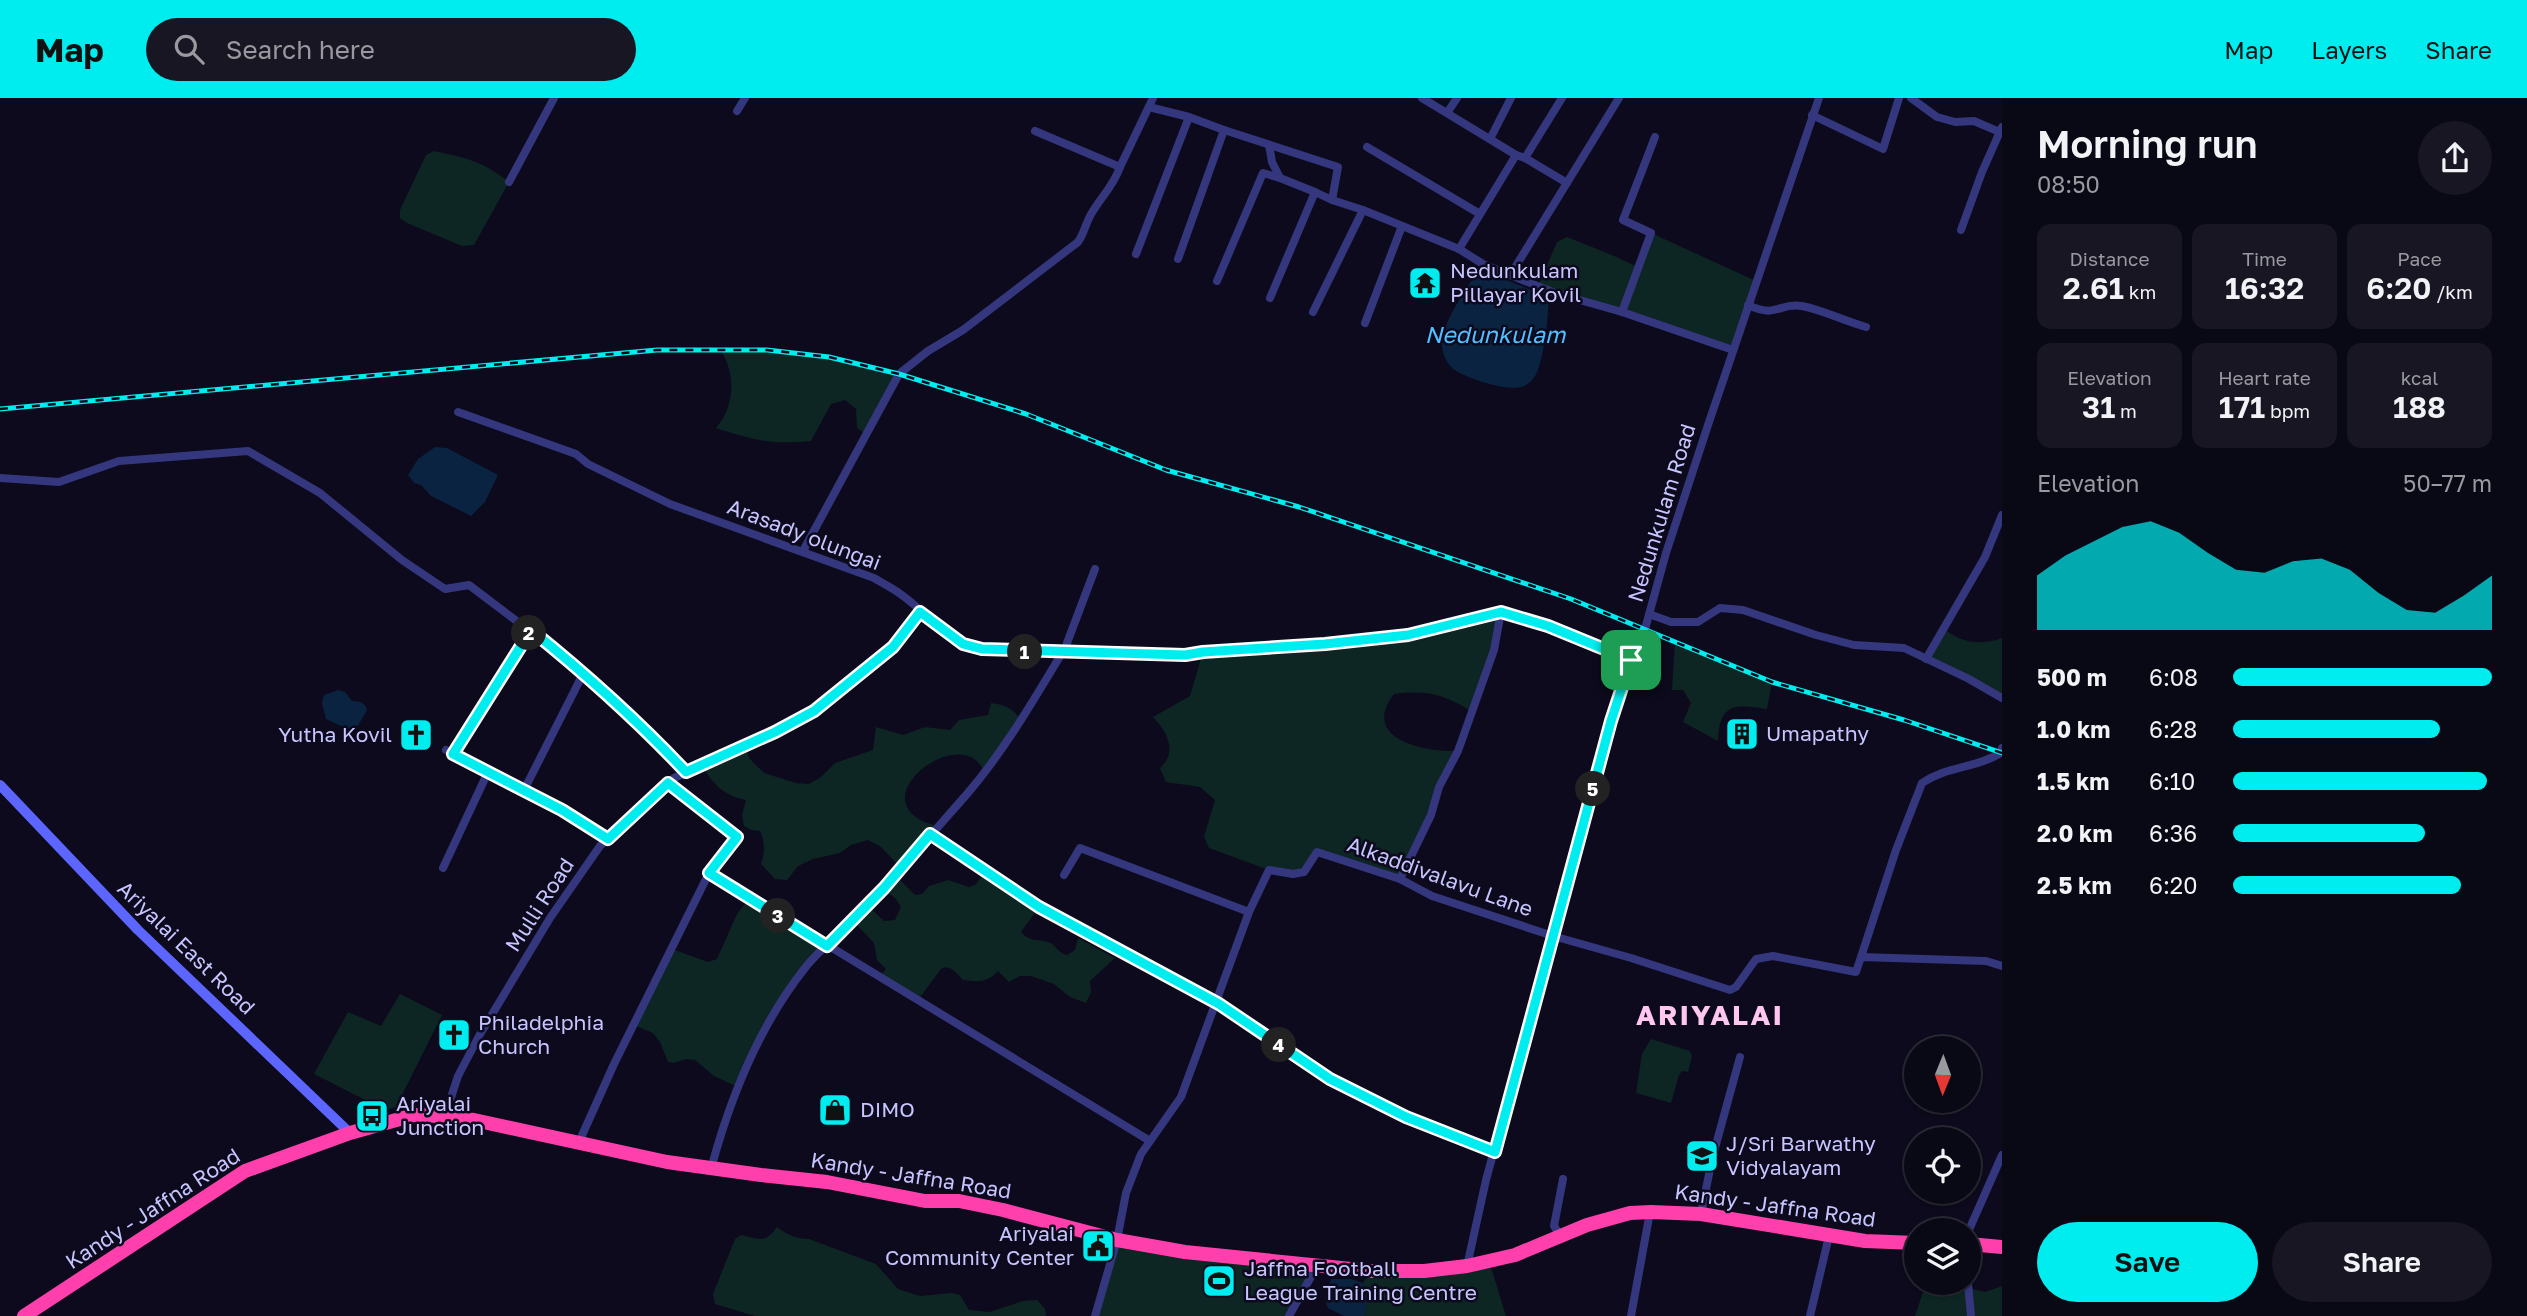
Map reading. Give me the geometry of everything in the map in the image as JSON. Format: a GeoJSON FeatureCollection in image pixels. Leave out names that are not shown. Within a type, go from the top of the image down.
{"type":"FeatureCollection","features":[{"type":"Feature","properties":{"kind":"highway","name":"Kandy - Jaffna Road"},"geometry":{"type":"LineString","coordinates":[[24,1316],[244,1171],[349,1133],[414,1115],[474,1120],[711,1169],[827,1182],[925,1201],[959,1201],[1117,1240],[1185,1252],[1371,1271],[1467,1266],[1515,1255],[1560,1235],[1614,1217],[1650,1212],[1701,1214],[1829,1236],[1904,1243]]}},
{"type":"Feature","properties":{"kind":"highway"},"geometry":{"type":"LineString","coordinates":[[1981,1245],[2002,1247]]}},
{"type":"Feature","properties":{"kind":"street"},"geometry":{"type":"LineString","coordinates":[[509,182],[554,98]]}},
{"type":"Feature","properties":{"kind":"street"},"geometry":{"type":"LineString","coordinates":[[737,111],[745,98]]}},
{"type":"Feature","properties":{"kind":"street"},"geometry":{"type":"LineString","coordinates":[[803,551],[899,374],[928,351],[963,330],[1078,242],[1091,214],[1115,183],[1153,98]]}},
{"type":"Feature","properties":{"kind":"street"},"geometry":{"type":"LineString","coordinates":[[1422,98],[1567,183]]}},
{"type":"Feature","properties":{"kind":"street"},"geometry":{"type":"LineString","coordinates":[[1447,113],[1457,98]]}},
{"type":"Feature","properties":{"kind":"street"},"geometry":{"type":"LineString","coordinates":[[1490,139],[1511,98]]}},
{"type":"Feature","properties":{"kind":"street"},"geometry":{"type":"LineString","coordinates":[[1459,249],[1480,214],[1562,98]]}},
{"type":"Feature","properties":{"kind":"street"},"geometry":{"type":"LineString","coordinates":[[1511,274],[1619,98]]}},
{"type":"Feature","properties":{"kind":"street","name":"Nedunkulam Road"},"geometry":{"type":"LineString","coordinates":[[1467,1266],[1475,1223],[1611,721],[1649,614],[1666,553],[1733,349],[1819,98]]}},
{"type":"Feature","properties":{"kind":"street"},"geometry":{"type":"LineString","coordinates":[[1812,115],[1883,149],[1899,98]]}},
{"type":"Feature","properties":{"kind":"street"},"geometry":{"type":"LineString","coordinates":[[1911,98],[1937,117],[1955,122],[1974,121],[2001,130],[1961,230]]}},
{"type":"Feature","properties":{"kind":"street"},"geometry":{"type":"LineString","coordinates":[[1149,107],[1189,117],[1338,167],[1332,200]]}},
{"type":"Feature","properties":{"kind":"street"},"geometry":{"type":"LineString","coordinates":[[1136,254],[1189,117]]}},
{"type":"Feature","properties":{"kind":"street"},"geometry":{"type":"LineString","coordinates":[[1178,259],[1224,130]]}},
{"type":"Feature","properties":{"kind":"street"},"geometry":{"type":"LineString","coordinates":[[1035,131],[1120,167]]}},
{"type":"Feature","properties":{"kind":"street"},"geometry":{"type":"LineString","coordinates":[[1622,312],[1651,233],[1623,220],[1655,137]]}},
{"type":"Feature","properties":{"kind":"street"},"geometry":{"type":"LineString","coordinates":[[1269,145],[1272,162],[1280,178]]}},
{"type":"Feature","properties":{"kind":"street"},"geometry":{"type":"LineString","coordinates":[[1367,147],[1480,214]]}},
{"type":"Feature","properties":{"kind":"street"},"geometry":{"type":"LineString","coordinates":[[1217,281],[1263,173],[1459,249],[1483,264],[1555,293],[1733,349]]}},
{"type":"Feature","properties":{"kind":"street"},"geometry":{"type":"LineString","coordinates":[[1270,298],[1315,192]]}},
{"type":"Feature","properties":{"kind":"street"},"geometry":{"type":"LineString","coordinates":[[1313,312],[1363,210]]}},
{"type":"Feature","properties":{"kind":"street"},"geometry":{"type":"LineString","coordinates":[[1365,323],[1402,226]]}},
{"type":"Feature","properties":{"kind":"street"},"geometry":{"type":"LineString","coordinates":[[1748,305],[1760,311],[1774,312],[1801,306],[1866,327]]}},
{"type":"Feature","properties":{"kind":"street","name":"Arasady olungai"},"geometry":{"type":"LineString","coordinates":[[458,412],[576,454],[588,464],[670,504],[874,578],[900,593],[920,612],[963,644],[982,649],[1185,655],[1408,635],[1501,612]]}},
{"type":"Feature","properties":{"kind":"street"},"geometry":{"type":"LineString","coordinates":[[0,478],[59,482],[119,461],[248,452],[320,493],[422,576],[445,589],[470,585],[584,672],[686,772]]}},
{"type":"Feature","properties":{"kind":"street"},"geometry":{"type":"LineString","coordinates":[[1926,659],[1985,556],[2002,515]]}},
{"type":"Feature","properties":{"kind":"street"},"geometry":{"type":"LineString","coordinates":[[711,1169],[722,1129],[765,1029],[805,967],[884,888],[969,792],[1021,720],[1064,653],[1095,569]]}},
{"type":"Feature","properties":{"kind":"street"},"geometry":{"type":"LineString","coordinates":[[1649,614],[1671,622],[1698,622],[1720,608],[1743,610],[1854,645],[1904,648],[1969,678],[2002,698]]}},
{"type":"Feature","properties":{"kind":"street","name":"Mulli Road"},"geometry":{"type":"LineString","coordinates":[[444,1116],[458,1076],[479,1036],[550,918],[600,846],[668,783],[814,711],[893,647],[920,612]]}},
{"type":"Feature","properties":{"kind":"street"},"geometry":{"type":"LineString","coordinates":[[1401,879],[1431,815],[1439,787],[1463,738],[1494,650],[1501,612],[1548,626],[1631,660]]}},
{"type":"Feature","properties":{"kind":"street"},"geometry":{"type":"LineString","coordinates":[[531,630],[449,752],[562,810],[608,839]]}},
{"type":"Feature","properties":{"kind":"street"},"geometry":{"type":"LineString","coordinates":[[524,790],[584,672]]}},
{"type":"Feature","properties":{"kind":"street"},"geometry":{"type":"LineString","coordinates":[[2002,748],[1999,754],[1980,764],[1958,767],[1922,783],[1861,957],[1986,961],[2002,966]]}},
{"type":"Feature","properties":{"kind":"street"},"geometry":{"type":"LineString","coordinates":[[443,868],[488,772]]}},
{"type":"Feature","properties":{"kind":"street"},"geometry":{"type":"LineString","coordinates":[[579,1142],[614,1063],[709,873],[737,837],[668,783]]}},
{"type":"Feature","properties":{"kind":"street","name":"Ariyalai East Road"},"geometry":{"type":"LineString","coordinates":[[0,785],[138,930],[349,1133]]}},
{"type":"Feature","properties":{"kind":"street"},"geometry":{"type":"LineString","coordinates":[[930,834],[1039,907],[1215,1002],[1330,1079],[1406,1117],[1495,1152]]}},
{"type":"Feature","properties":{"kind":"street"},"geometry":{"type":"LineString","coordinates":[[1064,875],[1080,848],[1249,912]]}},
{"type":"Feature","properties":{"kind":"street","name":"Alkaddivalavu Lane"},"geometry":{"type":"LineString","coordinates":[[1095,1316],[1117,1240],[1126,1192],[1141,1154],[1181,1097],[1249,912],[1269,870],[1293,874],[1304,872],[1317,852],[1401,879],[1432,896],[1730,990],[1736,987],[1756,959],[1773,956],[1856,972],[1861,957]]}},
{"type":"Feature","properties":{"kind":"street"},"geometry":{"type":"LineString","coordinates":[[709,873],[1150,1141]]}},
{"type":"Feature","properties":{"kind":"street"},"geometry":{"type":"LineString","coordinates":[[1701,1214],[1712,1158],[1740,1057]]}},
{"type":"Feature","properties":{"kind":"street"},"geometry":{"type":"LineString","coordinates":[[1974,1218],[2002,1155]]}},
{"type":"Feature","properties":{"kind":"street"},"geometry":{"type":"LineString","coordinates":[[1560,1235],[1554,1226],[1563,1179]]}},
{"type":"Feature","properties":{"kind":"street"},"geometry":{"type":"LineString","coordinates":[[1631,1316],[1650,1212]]}},
{"type":"Feature","properties":{"kind":"street"},"geometry":{"type":"LineString","coordinates":[[1810,1316],[1829,1236]]}},
{"type":"Feature","properties":{"kind":"street"},"geometry":{"type":"LineString","coordinates":[[1289,1316],[1317,1266]]}},
{"type":"Feature","properties":{"kind":"street"},"geometry":{"type":"LineString","coordinates":[[1969,1295],[1971,1316]]}},
{"type":"Feature","properties":{"kind":"green space"},"geometry":{"type":"Polygon","coordinates":[[[434,151],[474,161],[509,182],[474,245],[462,246],[400,218],[400,210],[426,155],[434,151]]]}},
{"type":"Feature","properties":{"kind":"green space"},"geometry":{"type":"Polygon","coordinates":[[[1651,233],[1756,281],[1733,350],[1538,286],[1557,242],[1567,237],[1637,267],[1651,233]]]}},
{"type":"Feature","properties":{"kind":"green space"},"geometry":{"type":"Polygon","coordinates":[[[767,350],[829,357],[899,374],[866,434],[857,428],[856,409],[845,400],[831,404],[811,441],[763,440],[716,428],[727,410],[731,390],[729,370],[721,351],[767,350]]]}},
{"type":"Feature","properties":{"kind":"green space"},"geometry":{"type":"Polygon","coordinates":[[[1501,612],[1472,712],[1444,697],[1416,693],[1394,694],[1385,710],[1385,722],[1390,733],[1401,740],[1414,746],[1458,751],[1400,879],[1318,852],[1304,872],[1269,870],[1209,848],[1204,837],[1215,800],[1200,787],[1166,782],[1160,768],[1168,755],[1168,742],[1163,729],[1153,717],[1190,696],[1203,652],[1408,635],[1501,612]]]}},
{"type":"Feature","properties":{"kind":"green space"},"geometry":{"type":"Polygon","coordinates":[[[1943,628],[1971,642],[2002,638],[2002,698],[1926,659],[1943,628]]]}},
{"type":"Feature","properties":{"kind":"green space"},"geometry":{"type":"Polygon","coordinates":[[[1675,642],[1772,682],[1767,709],[1731,709],[1722,719],[1718,741],[1683,722],[1691,703],[1683,690],[1672,690],[1675,642]]]}},
{"type":"Feature","properties":{"kind":"green space"},"geometry":{"type":"Polygon","coordinates":[[[991,703],[1008,708],[1021,720],[984,771],[972,758],[955,755],[937,760],[920,771],[908,785],[905,801],[914,815],[937,826],[901,868],[881,847],[868,840],[851,845],[840,853],[813,859],[798,866],[787,880],[775,879],[761,864],[764,847],[760,831],[744,826],[742,815],[746,800],[720,788],[702,766],[745,745],[749,758],[764,773],[796,783],[809,784],[835,763],[873,750],[876,727],[903,735],[925,727],[950,730],[959,720],[988,715],[991,703]]]}},
{"type":"Feature","properties":{"kind":"green space"},"geometry":{"type":"Polygon","coordinates":[[[986,871],[1039,907],[1021,932],[1027,937],[1051,943],[1067,955],[1075,950],[1078,938],[1115,958],[1090,981],[1091,992],[1086,1003],[1070,997],[1054,984],[1031,976],[1020,976],[1009,982],[998,971],[986,980],[973,981],[963,980],[951,968],[941,969],[918,1000],[879,977],[886,969],[877,960],[874,943],[853,921],[867,905],[884,921],[895,920],[901,907],[895,898],[883,889],[895,875],[915,895],[922,894],[929,886],[948,880],[969,887],[975,885],[986,871]]]}},
{"type":"Feature","properties":{"kind":"green space"},"geometry":{"type":"Polygon","coordinates":[[[749,898],[827,946],[812,961],[787,995],[738,1087],[714,1076],[695,1060],[668,1062],[653,1033],[634,1025],[672,949],[708,962],[717,959],[737,914],[749,898]]]}},
{"type":"Feature","properties":{"kind":"green space"},"geometry":{"type":"Polygon","coordinates":[[[400,994],[442,1015],[396,1107],[385,1110],[314,1074],[348,1012],[381,1026],[400,994]]]}},
{"type":"Feature","properties":{"kind":"green space"},"geometry":{"type":"Polygon","coordinates":[[[1651,1039],[1690,1051],[1692,1056],[1688,1072],[1682,1071],[1679,1075],[1671,1103],[1636,1093],[1642,1054],[1651,1039]]]}},
{"type":"Feature","properties":{"kind":"green space"},"geometry":{"type":"Polygon","coordinates":[[[777,1227],[792,1236],[809,1239],[876,1264],[898,1289],[920,1296],[951,1293],[960,1295],[969,1310],[990,1312],[1023,1301],[1037,1300],[1045,1309],[1046,1316],[755,1316],[715,1304],[713,1294],[735,1239],[741,1235],[765,1238],[777,1227]]]}},
{"type":"Feature","properties":{"kind":"green space","name":"Jaffna Football League Training Centre"},"geometry":{"type":"Polygon","coordinates":[[[1117,1240],[1317,1266],[1289,1316],[1095,1316],[1117,1240]]]}},
{"type":"Feature","properties":{"kind":"green space"},"geometry":{"type":"Polygon","coordinates":[[[1489,1261],[1506,1316],[1365,1316],[1367,1302],[1363,1283],[1371,1271],[1489,1261]]]}},
{"type":"Feature","properties":{"kind":"green space"},"geometry":{"type":"Polygon","coordinates":[[[2002,1286],[2002,1316],[1915,1316],[1922,1295],[1981,1295],[1981,1291],[2002,1286]]]}},
{"type":"Feature","properties":{"kind":"water","name":"Nedunkulam"},"geometry":{"type":"Polygon","coordinates":[[[1477,272],[1492,274],[1548,297],[1541,361],[1534,377],[1524,386],[1509,388],[1476,380],[1452,368],[1445,357],[1442,344],[1446,326],[1455,306],[1477,272]]]}},
{"type":"Feature","properties":{"kind":"water"},"geometry":{"type":"Polygon","coordinates":[[[435,447],[447,448],[498,475],[485,502],[471,516],[431,496],[408,475],[418,459],[435,447]]]}},
{"type":"Feature","properties":{"kind":"water"},"geometry":{"type":"Polygon","coordinates":[[[338,690],[345,692],[352,701],[366,707],[367,710],[356,729],[352,731],[326,719],[322,703],[324,695],[338,690]]]}},
{"type":"Feature","properties":{"kind":"water"},"geometry":{"type":"Polygon","coordinates":[[[1332,1279],[1351,1279],[1363,1283],[1367,1302],[1365,1316],[1344,1316],[1328,1308],[1326,1294],[1332,1279]]]}},
{"type":"Feature","properties":{"kind":"railway"},"geometry":{"type":"LineString","coordinates":[[0,409],[657,350],[767,350],[829,357],[899,374],[1026,414],[1166,470],[1299,507],[1571,599],[1772,682],[1904,720],[2002,753]]}},
{"type":"Feature","properties":{"kind":"place","name":"Nedunkulam Pillayar Kovil"},"geometry":{"type":"Point","coordinates":[1425,283]}},
{"type":"Feature","properties":{"kind":"place","name":"Umapathy"},"geometry":{"type":"Point","coordinates":[1742,734]}},
{"type":"Feature","properties":{"kind":"place","name":"Yutha Kovil"},"geometry":{"type":"Point","coordinates":[416,735]}},
{"type":"Feature","properties":{"kind":"place","name":"Philadelphia Church"},"geometry":{"type":"Point","coordinates":[454,1035]}},
{"type":"Feature","properties":{"kind":"place","name":"DIMO"},"geometry":{"type":"Point","coordinates":[835,1110]}},
{"type":"Feature","properties":{"kind":"place","name":"Ariyalai Junction"},"geometry":{"type":"Point","coordinates":[372,1116]}},
{"type":"Feature","properties":{"kind":"place","name":"J/Sri Barwathy Vidyalayam"},"geometry":{"type":"Point","coordinates":[1702,1156]}},
{"type":"Feature","properties":{"kind":"place","name":"Ariyalai Community Center"},"geometry":{"type":"Point","coordinates":[1098,1246]}},
{"type":"Feature","properties":{"kind":"place","name":"Jaffna Football League Training Centre"},"geometry":{"type":"Point","coordinates":[1219,1281]}},
{"type":"Feature","properties":{"kind":"district","name":"ARIYALAI"},"geometry":{"type":"Point","coordinates":[1710,1015]}},
{"type":"Feature","properties":{"kind":"route"},"geometry":{"type":"LineString","coordinates":[[920,612],[963,644],[982,649],[1185,655],[1408,635],[1501,612],[1548,626],[1631,660],[1611,721],[1495,1152],[1406,1117],[1330,1079],[1219,1004],[1039,907],[930,834],[884,888],[827,946],[709,873],[737,837],[668,783],[608,839],[562,810],[453,754],[531,630],[584,672],[686,772],[775,732],[814,711],[893,647],[920,612]]}}]}
